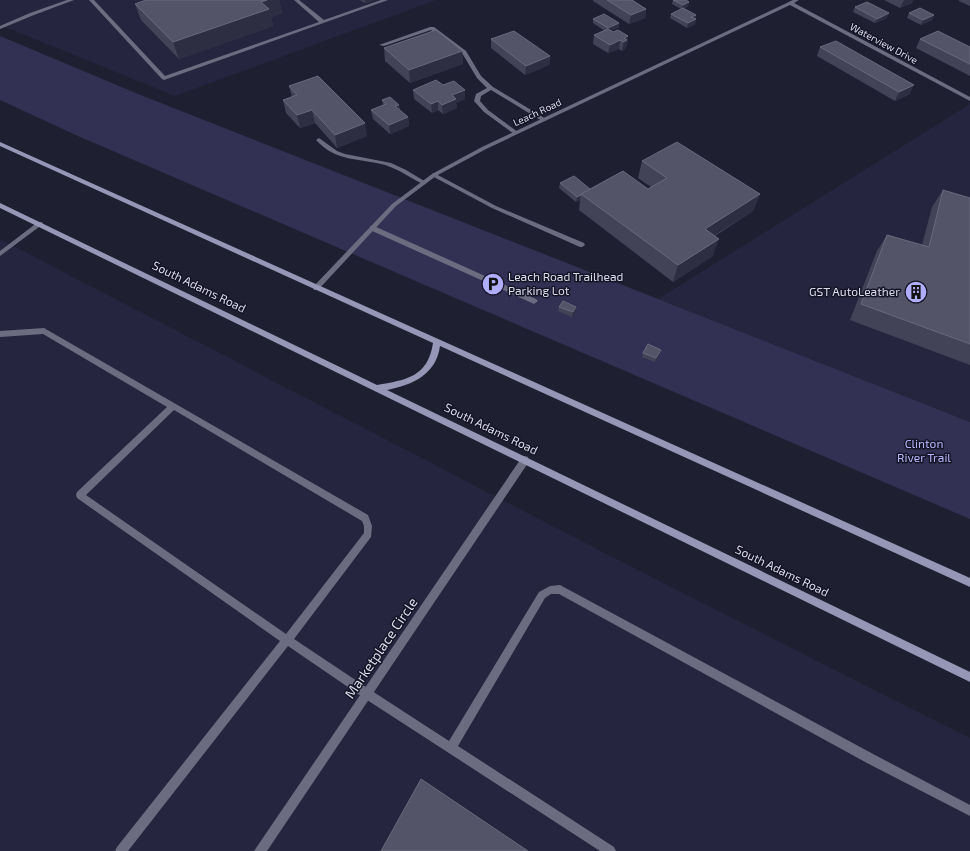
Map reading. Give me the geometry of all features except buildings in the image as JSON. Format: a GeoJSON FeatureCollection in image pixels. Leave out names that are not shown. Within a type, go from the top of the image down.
{"type":"FeatureCollection","features":[{"type":"Feature","properties":{"kind":"main road"},"geometry":{"type":"LineString","coordinates":[[1,145],[970,583]]}},
{"type":"Feature","properties":{"kind":"main road","name":"South Adams Road"},"geometry":{"type":"LineString","coordinates":[[0,205],[970,677]]}},
{"type":"Feature","properties":{"kind":"main road"},"geometry":{"type":"LineString","coordinates":[[377,388],[399,385],[414,379],[426,371],[436,351],[436,342]]}},
{"type":"Feature","properties":{"kind":"street"},"geometry":{"type":"LineString","coordinates":[[0,28],[32,14],[72,0]]}},
{"type":"Feature","properties":{"kind":"street"},"geometry":{"type":"LineString","coordinates":[[91,0],[164,78],[386,0]]}},
{"type":"Feature","properties":{"kind":"street"},"geometry":{"type":"LineString","coordinates":[[296,0],[323,22]]}},
{"type":"Feature","properties":{"kind":"street","name":"Leach Road"},"geometry":{"type":"LineString","coordinates":[[316,288],[394,205],[434,175],[458,161],[516,133],[797,0]]}},
{"type":"Feature","properties":{"kind":"street","name":"Waterview Drive"},"geometry":{"type":"LineString","coordinates":[[790,3],[970,99]]}},
{"type":"Feature","properties":{"kind":"street"},"geometry":{"type":"LineString","coordinates":[[382,45],[432,28],[464,52],[479,77],[491,88],[544,120]]}},
{"type":"Feature","properties":{"kind":"street"},"geometry":{"type":"LineString","coordinates":[[491,88],[478,95],[477,101],[486,111],[516,133]]}},
{"type":"Feature","properties":{"kind":"street"},"geometry":{"type":"LineString","coordinates":[[318,140],[329,150],[353,159],[385,163],[423,182]]}},
{"type":"Feature","properties":{"kind":"street"},"geometry":{"type":"LineString","coordinates":[[434,175],[494,207],[582,245]]}},
{"type":"Feature","properties":{"kind":"street"},"geometry":{"type":"LineString","coordinates":[[0,254],[40,224]]}},
{"type":"Feature","properties":{"kind":"street"},"geometry":{"type":"LineString","coordinates":[[372,228],[534,301]]}},
{"type":"Feature","properties":{"kind":"street"},"geometry":{"type":"LineString","coordinates":[[0,334],[44,331],[365,518],[368,526],[368,534],[287,640],[121,851]]}},
{"type":"Feature","properties":{"kind":"street"},"geometry":{"type":"LineString","coordinates":[[173,406],[80,495],[366,694],[610,851]]}},
{"type":"Feature","properties":{"kind":"street","name":"Marketplace Circle"},"geometry":{"type":"LineString","coordinates":[[260,851],[525,460]]}},
{"type":"Feature","properties":{"kind":"street"},"geometry":{"type":"LineString","coordinates":[[451,748],[542,595],[550,590],[560,589],[871,759],[970,811]]}},
{"type":"Feature","properties":{"kind":"shaded area"},"geometry":{"type":"Polygon","coordinates":[[[0,0],[436,0],[175,96],[0,25],[0,0]]]}},
{"type":"Feature","properties":{"kind":"shaded area"},"geometry":{"type":"Polygon","coordinates":[[[970,104],[970,422],[658,299],[970,104]]]}},
{"type":"Feature","properties":{"kind":"shaded area"},"geometry":{"type":"Polygon","coordinates":[[[0,239],[645,574],[970,738],[970,851],[0,851],[0,239]]]}},
{"type":"Feature","properties":{"kind":"green space","name":"Clinton River Trail"},"geometry":{"type":"Polygon","coordinates":[[[0,36],[138,94],[970,422],[970,519],[78,136],[0,100],[0,36]]]}},
{"type":"Feature","properties":{"kind":"place","name":"Leach Road Trailhead Parking Lot"},"geometry":{"type":"Point","coordinates":[493,284]}},
{"type":"Feature","properties":{"kind":"place","name":"GST AutoLeather"},"geometry":{"type":"Point","coordinates":[916,292]}}]}
